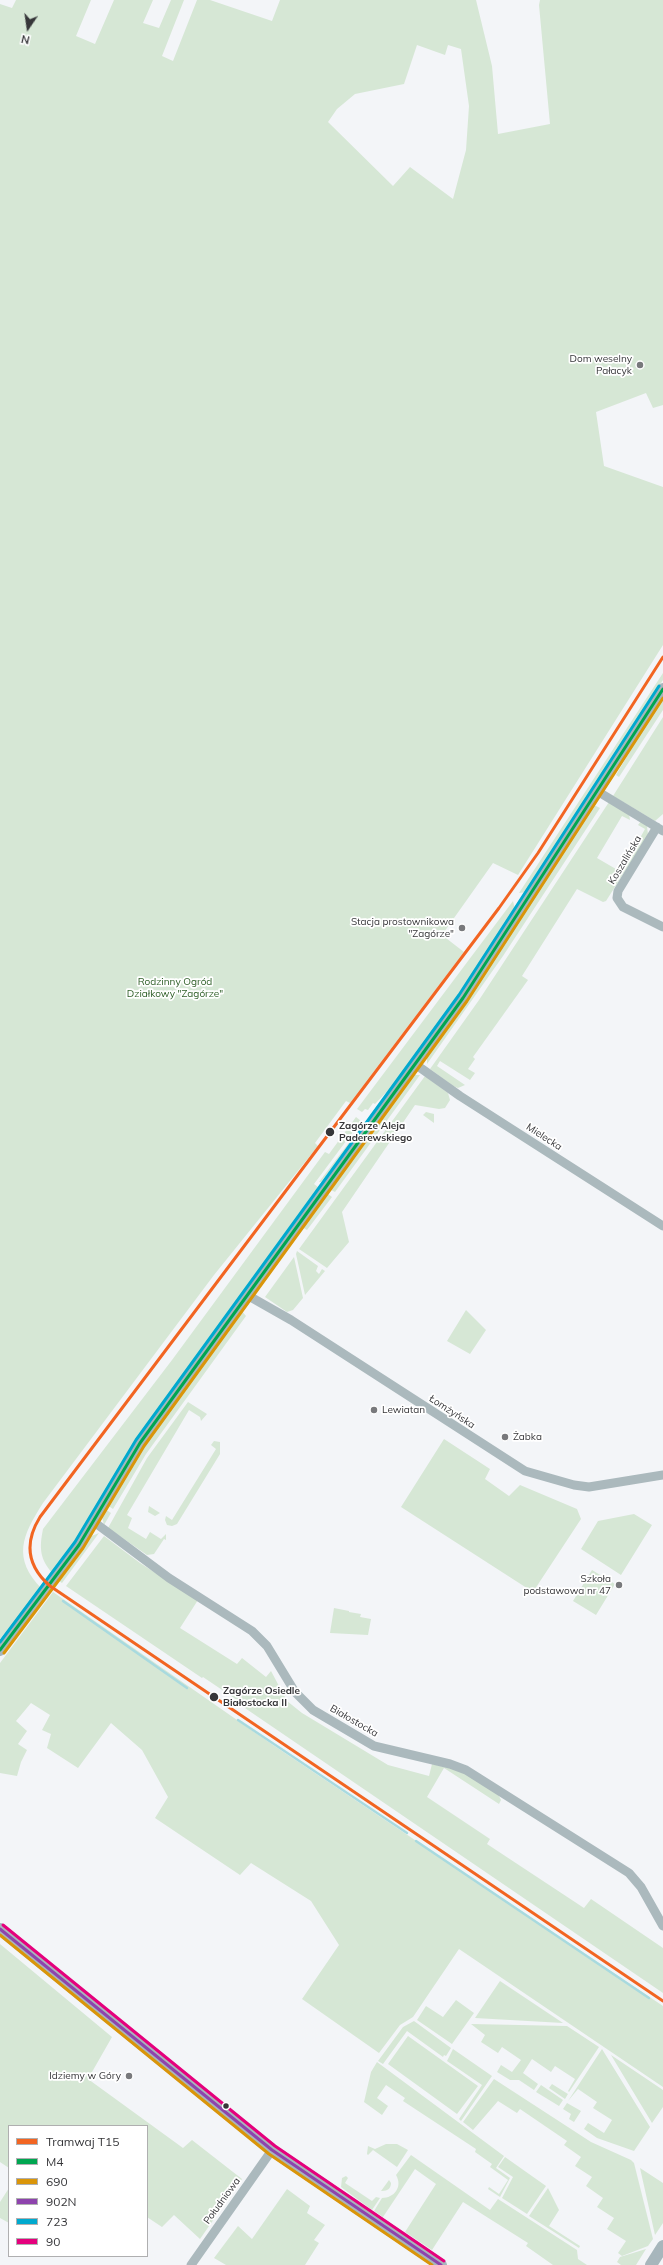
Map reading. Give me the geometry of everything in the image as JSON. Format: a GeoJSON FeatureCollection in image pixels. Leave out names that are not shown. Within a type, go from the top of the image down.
{"type":"FeatureCollection","features":[{"type":"Feature","properties":{"kind":"street"},"geometry":{"type":"LineString","coordinates":[[0,1650],[60,1572],[94,1522],[140,1443],[463,998],[663,689]]}},
{"type":"Feature","properties":{"kind":"street","name":"Koszalińska"},"geometry":{"type":"LineString","coordinates":[[597,791],[660,829],[618,891],[617,898],[623,907],[663,927]]}},
{"type":"Feature","properties":{"kind":"street","name":"Mielecka"},"geometry":{"type":"LineString","coordinates":[[415,1064],[460,1096],[663,1226]]}},
{"type":"Feature","properties":{"kind":"street","name":"Łomżyńska"},"geometry":{"type":"LineString","coordinates":[[247,1294],[291,1320],[525,1471],[574,1485],[589,1487],[663,1475]]}},
{"type":"Feature","properties":{"kind":"street","name":"Białostocka"},"geometry":{"type":"LineString","coordinates":[[94,1522],[169,1578],[252,1630],[267,1646],[295,1692],[313,1710],[374,1746],[450,1764],[466,1770],[629,1873],[641,1887],[663,1926]]}},
{"type":"Feature","properties":{"kind":"street"},"geometry":{"type":"LineString","coordinates":[[0,1929],[272,2150],[441,2265]]}},
{"type":"Feature","properties":{"kind":"street","name":"Południowa"},"geometry":{"type":"LineString","coordinates":[[191,2265],[272,2150]]}},
{"type":"Feature","properties":{"kind":"street"},"geometry":{"type":"LineString","coordinates":[[651,2265],[663,2246]]}},
{"type":"Feature","properties":{"kind":"green space","name":"Rodzinny Ogród Działkowy \"Zagórze\""},"geometry":{"type":"Polygon","coordinates":[[[16,0],[91,0],[76,36],[95,44],[114,0],[153,0],[143,23],[159,28],[171,0],[184,0],[162,56],[173,61],[197,0],[210,0],[272,21],[280,0],[476,0],[492,66],[498,134],[550,124],[539,5],[540,0],[663,0],[663,405],[653,408],[646,393],[596,412],[604,466],[663,487],[663,645],[518,875],[493,863],[442,935],[464,952],[350,1103],[346,1101],[315,1143],[318,1146],[214,1275],[43,1503],[30,1526],[23,1547],[27,1567],[33,1578],[42,1589],[0,1639],[0,4],[12,8],[16,0]],[[417,45],[404,84],[355,94],[337,109],[328,122],[393,186],[410,167],[453,199],[466,150],[469,106],[461,49],[448,45],[445,55],[417,45]]]}},
{"type":"Feature","properties":{"kind":"green space"},"geometry":{"type":"Polygon","coordinates":[[[663,673],[663,680],[527,892],[519,893],[663,673]]]}},
{"type":"Feature","properties":{"kind":"green space"},"geometry":{"type":"Polygon","coordinates":[[[663,695],[663,710],[619,777],[616,775],[663,695]]]}},
{"type":"Feature","properties":{"kind":"green space"},"geometry":{"type":"Polygon","coordinates":[[[663,717],[663,814],[655,821],[613,796],[663,717]]]}},
{"type":"Feature","properties":{"kind":"green space"},"geometry":{"type":"Polygon","coordinates":[[[609,802],[629,814],[630,820],[622,816],[597,858],[621,872],[645,829],[638,825],[641,821],[647,826],[648,835],[606,901],[603,902],[577,889],[522,976],[528,980],[473,1057],[475,1059],[468,1069],[475,1073],[470,1080],[440,1061],[437,1066],[465,1085],[458,1088],[453,1086],[430,1069],[479,1000],[609,802]]]}},
{"type":"Feature","properties":{"kind":"green space"},"geometry":{"type":"Polygon","coordinates":[[[594,805],[600,808],[503,956],[427,1064],[427,1056],[594,805]]]}},
{"type":"Feature","properties":{"kind":"green space"},"geometry":{"type":"Polygon","coordinates":[[[513,901],[515,909],[482,960],[398,1080],[375,1104],[373,1103],[368,1110],[365,1109],[362,1112],[357,1109],[513,901]]]}},
{"type":"Feature","properties":{"kind":"green space"},"geometry":{"type":"Polygon","coordinates":[[[415,1075],[420,1075],[335,1192],[331,1190],[412,1077],[415,1075]]]}},
{"type":"Feature","properties":{"kind":"green space"},"geometry":{"type":"Polygon","coordinates":[[[425,1076],[448,1093],[450,1100],[445,1108],[439,1109],[415,1105],[342,1212],[349,1242],[327,1268],[299,1249],[425,1076]]]}},
{"type":"Feature","properties":{"kind":"green space"},"geometry":{"type":"Polygon","coordinates":[[[426,1112],[434,1114],[434,1123],[423,1115],[426,1112]]]}},
{"type":"Feature","properties":{"kind":"green space"},"geometry":{"type":"Polygon","coordinates":[[[356,1117],[361,1121],[314,1184],[318,1187],[133,1443],[85,1526],[53,1574],[43,1558],[41,1542],[43,1529],[172,1360],[325,1152],[329,1154],[356,1117]]]}},
{"type":"Feature","properties":{"kind":"green space"},"geometry":{"type":"Polygon","coordinates":[[[360,1128],[355,1139],[321,1182],[319,1182],[360,1128]]]}},
{"type":"Feature","properties":{"kind":"green space"},"geometry":{"type":"Polygon","coordinates":[[[328,1194],[332,1197],[307,1230],[302,1227],[328,1194]]]}},
{"type":"Feature","properties":{"kind":"green space"},"geometry":{"type":"Polygon","coordinates":[[[297,1251],[318,1266],[316,1271],[319,1274],[322,1269],[325,1271],[305,1295],[296,1254],[297,1251]]]}},
{"type":"Feature","properties":{"kind":"green space"},"geometry":{"type":"Polygon","coordinates":[[[294,1257],[303,1298],[293,1310],[287,1312],[265,1297],[294,1257]]]}},
{"type":"Feature","properties":{"kind":"green space"},"geometry":{"type":"Polygon","coordinates":[[[241,1310],[246,1316],[146,1454],[113,1509],[107,1505],[129,1468],[241,1310]]]}},
{"type":"Feature","properties":{"kind":"green space"},"geometry":{"type":"Polygon","coordinates":[[[466,1310],[486,1330],[470,1354],[447,1341],[466,1310]]]}},
{"type":"Feature","properties":{"kind":"green space"},"geometry":{"type":"Polygon","coordinates":[[[188,1402],[207,1414],[201,1421],[200,1417],[189,1410],[127,1515],[132,1518],[128,1528],[146,1539],[150,1532],[161,1539],[166,1534],[166,1540],[164,1539],[154,1554],[147,1555],[108,1528],[147,1458],[188,1402]]]}},
{"type":"Feature","properties":{"kind":"green space"},"geometry":{"type":"Polygon","coordinates":[[[444,1439],[490,1469],[485,1479],[509,1496],[520,1485],[577,1509],[581,1519],[533,1592],[401,1507],[444,1439]]]}},
{"type":"Feature","properties":{"kind":"green space"},"geometry":{"type":"Polygon","coordinates":[[[214,1441],[220,1442],[220,1454],[177,1524],[172,1526],[167,1525],[165,1520],[166,1516],[172,1520],[216,1449],[211,1445],[214,1441]]]}},
{"type":"Feature","properties":{"kind":"green space"},"geometry":{"type":"Polygon","coordinates":[[[149,1506],[160,1513],[155,1516],[148,1512],[149,1506]]]}},
{"type":"Feature","properties":{"kind":"green space"},"geometry":{"type":"Polygon","coordinates":[[[105,1509],[111,1513],[104,1525],[102,1517],[105,1509]]]}},
{"type":"Feature","properties":{"kind":"green space"},"geometry":{"type":"Polygon","coordinates":[[[634,1514],[652,1525],[621,1575],[581,1549],[598,1521],[634,1514]]]}},
{"type":"Feature","properties":{"kind":"green space"},"geometry":{"type":"Polygon","coordinates":[[[99,1533],[62,1583],[59,1581],[89,1537],[99,1533]]]}},
{"type":"Feature","properties":{"kind":"green space"},"geometry":{"type":"Polygon","coordinates":[[[104,1536],[140,1563],[198,1600],[180,1628],[237,1664],[242,1658],[266,1677],[271,1671],[287,1701],[302,1713],[388,1765],[429,1776],[432,1764],[463,1771],[498,1794],[501,1800],[499,1804],[444,1768],[427,1797],[490,1839],[487,1844],[584,1908],[591,1899],[663,1948],[663,1993],[239,1704],[240,1702],[66,1586],[104,1536]]]}},
{"type":"Feature","properties":{"kind":"green space"},"geometry":{"type":"Polygon","coordinates":[[[592,1570],[615,1584],[596,1615],[573,1601],[592,1570]]]}},
{"type":"Feature","properties":{"kind":"green space"},"geometry":{"type":"Polygon","coordinates":[[[53,1592],[273,1745],[663,2006],[663,2087],[459,1949],[413,2017],[400,2025],[379,2053],[302,1999],[339,1945],[311,1901],[251,1863],[240,1875],[155,1818],[168,1797],[142,1750],[111,1723],[78,1768],[47,1748],[51,1734],[42,1730],[50,1715],[31,1703],[16,1721],[27,1731],[18,1744],[27,1750],[21,1762],[17,1776],[0,1773],[0,1663],[53,1592]]]}},
{"type":"Feature","properties":{"kind":"green space"},"geometry":{"type":"Polygon","coordinates":[[[334,1608],[361,1614],[360,1617],[371,1619],[368,1635],[330,1633],[334,1608]]]}},
{"type":"Feature","properties":{"kind":"green space"},"geometry":{"type":"Polygon","coordinates":[[[0,1944],[112,2037],[88,2079],[183,2148],[192,2140],[242,2179],[200,2239],[174,2215],[162,2227],[148,2218],[148,2125],[8,2125],[8,2167],[0,2162],[0,1944]]]}},
{"type":"Feature","properties":{"kind":"green space"},"geometry":{"type":"Polygon","coordinates":[[[500,1981],[563,2023],[475,2018],[500,1981]]]}},
{"type":"Feature","properties":{"kind":"green space"},"geometry":{"type":"Polygon","coordinates":[[[456,2000],[474,2013],[452,2044],[417,2020],[426,2006],[443,2017],[456,2000]]]}},
{"type":"Feature","properties":{"kind":"green space"},"geometry":{"type":"Polygon","coordinates":[[[414,2021],[451,2048],[446,2056],[444,2055],[443,2057],[407,2031],[383,2064],[378,2061],[403,2027],[414,2021]]]}},
{"type":"Feature","properties":{"kind":"green space"},"geometry":{"type":"Polygon","coordinates":[[[471,2024],[567,2026],[599,2047],[569,2092],[568,2091],[575,2079],[555,2066],[551,2072],[532,2059],[523,2073],[538,2084],[534,2090],[519,2080],[510,2080],[497,2072],[501,2065],[512,2072],[521,2060],[502,2047],[498,2053],[481,2042],[485,2035],[471,2024]]]}},
{"type":"Feature","properties":{"kind":"green space"},"geometry":{"type":"Polygon","coordinates":[[[408,2036],[478,2086],[457,2114],[388,2064],[408,2036]]]}},
{"type":"Feature","properties":{"kind":"green space"},"geometry":{"type":"Polygon","coordinates":[[[453,2049],[492,2076],[461,2121],[459,2119],[482,2085],[447,2061],[453,2049]]]}},
{"type":"Feature","properties":{"kind":"green space"},"geometry":{"type":"Polygon","coordinates":[[[602,2049],[650,2127],[634,2151],[597,2138],[584,2129],[588,2123],[604,2133],[612,2120],[593,2108],[597,2102],[578,2089],[568,2101],[602,2049]]]}},
{"type":"Feature","properties":{"kind":"green space"},"geometry":{"type":"Polygon","coordinates":[[[611,2055],[663,2090],[663,2107],[652,2123],[611,2055]]]}},
{"type":"Feature","properties":{"kind":"green space"},"geometry":{"type":"Polygon","coordinates":[[[377,2062],[504,2156],[496,2168],[510,2178],[500,2197],[488,2189],[489,2187],[499,2194],[508,2180],[490,2167],[492,2164],[475,2152],[476,2149],[403,2101],[405,2098],[386,2085],[377,2098],[388,2106],[382,2115],[364,2102],[371,2072],[377,2062]]]}},
{"type":"Feature","properties":{"kind":"green space"},"geometry":{"type":"Polygon","coordinates":[[[494,2079],[591,2142],[631,2160],[634,2163],[653,2239],[648,2246],[622,2256],[618,2253],[626,2241],[607,2229],[614,2218],[597,2207],[603,2198],[586,2186],[592,2177],[575,2166],[581,2157],[564,2145],[567,2141],[520,2109],[517,2113],[498,2101],[473,2130],[463,2122],[494,2079]]]}},
{"type":"Feature","properties":{"kind":"green space"},"geometry":{"type":"Polygon","coordinates":[[[552,2084],[568,2094],[565,2099],[549,2088],[552,2084]]]}},
{"type":"Feature","properties":{"kind":"green space"},"geometry":{"type":"Polygon","coordinates":[[[541,2085],[563,2100],[559,2106],[536,2092],[541,2085]]]}},
{"type":"Feature","properties":{"kind":"green space"},"geometry":{"type":"Polygon","coordinates":[[[567,2103],[581,2111],[574,2122],[569,2119],[571,2114],[563,2109],[567,2103]]]}},
{"type":"Feature","properties":{"kind":"green space"},"geometry":{"type":"Polygon","coordinates":[[[386,2144],[397,2144],[408,2150],[397,2167],[373,2150],[368,2155],[367,2154],[368,2146],[375,2149],[386,2144]]]}},
{"type":"Feature","properties":{"kind":"green space"},"geometry":{"type":"Polygon","coordinates":[[[411,2155],[490,2210],[498,2199],[577,2250],[578,2259],[587,2265],[553,2265],[526,2246],[528,2243],[463,2202],[432,2250],[405,2232],[436,2184],[415,2169],[383,2217],[374,2211],[382,2198],[386,2198],[394,2194],[398,2188],[398,2179],[396,2175],[411,2155]]]}},
{"type":"Feature","properties":{"kind":"green space"},"geometry":{"type":"Polygon","coordinates":[[[505,2157],[546,2186],[527,2214],[502,2198],[513,2177],[498,2167],[505,2157]]]}},
{"type":"Feature","properties":{"kind":"green space"},"geometry":{"type":"Polygon","coordinates":[[[640,2168],[663,2183],[663,2223],[655,2235],[640,2168]]]}},
{"type":"Feature","properties":{"kind":"green space"},"geometry":{"type":"Polygon","coordinates":[[[346,2176],[348,2178],[345,2183],[372,2201],[376,2197],[380,2198],[372,2210],[341,2187],[342,2178],[346,2176]]]}},
{"type":"Feature","properties":{"kind":"green space"},"geometry":{"type":"Polygon","coordinates":[[[389,2180],[391,2183],[390,2188],[381,2191],[389,2180]]]}},
{"type":"Feature","properties":{"kind":"green space"},"geometry":{"type":"Polygon","coordinates":[[[548,2188],[559,2210],[549,2226],[580,2246],[579,2248],[529,2216],[548,2188]]]}},
{"type":"Feature","properties":{"kind":"green space"},"geometry":{"type":"Polygon","coordinates":[[[287,2189],[310,2206],[307,2213],[325,2225],[314,2240],[319,2243],[305,2265],[226,2265],[214,2258],[238,2226],[252,2239],[287,2189]]]}},
{"type":"Feature","properties":{"kind":"green space"},"geometry":{"type":"Polygon","coordinates":[[[8,2190],[8,2222],[0,2218],[0,2202],[8,2190]]]}},
{"type":"Feature","properties":{"kind":"green space"},"geometry":{"type":"Polygon","coordinates":[[[646,2249],[636,2265],[621,2265],[617,2262],[620,2257],[646,2249]]]}},
{"type":"Feature","properties":{"kind":"waterway"},"geometry":{"type":"LineString","coordinates":[[63,1601],[187,1688]]}},
{"type":"Feature","properties":{"kind":"waterway"},"geometry":{"type":"LineString","coordinates":[[238,1720],[407,1833]]}},
{"type":"Feature","properties":{"kind":"waterway"},"geometry":{"type":"LineString","coordinates":[[416,1841],[649,1998]]}},
{"type":"Feature","properties":{"kind":"tram line","name":"T15"},"geometry":{"type":"LineString","coordinates":[[663,657],[538,853],[499,908],[40,1517],[35,1527],[30,1545],[30,1554],[36,1570],[50,1586],[663,2001]]}},
{"type":"Feature","properties":{"kind":"transit line","name":"723"},"geometry":{"type":"LineString","coordinates":[[0,1642],[75,1542],[136,1440],[459,995],[659,686]]}},
{"type":"Feature","properties":{"kind":"transit line","name":"M4"},"geometry":{"type":"LineString","coordinates":[[0,1650],[79,1545],[140,1443],[463,998],[663,689]]}},
{"type":"Feature","properties":{"kind":"transit line","name":"690"},"geometry":{"type":"LineString","coordinates":[[4,1653],[83,1548],[144,1446],[467,1001],[663,698]]}},
{"type":"Feature","properties":{"kind":"transit line","name":"90"},"geometry":{"type":"LineString","coordinates":[[3,1925],[275,2146],[444,2261]]}},
{"type":"Feature","properties":{"kind":"transit line","name":"902N"},"geometry":{"type":"LineString","coordinates":[[0,1929],[272,2150],[441,2265]]}},
{"type":"Feature","properties":{"kind":"transit line","name":"690"},"geometry":{"type":"LineString","coordinates":[[0,1935],[269,2154],[432,2265]]}},
{"type":"Feature","properties":{"kind":"place","name":"Dom weselny Pałacyk"},"geometry":{"type":"Point","coordinates":[640,365]}},
{"type":"Feature","properties":{"kind":"place","name":"Stacja prostownikowa \"Zagórze\""},"geometry":{"type":"Point","coordinates":[462,928]}},
{"type":"Feature","properties":{"kind":"place","name":"Zagórze Aleja Paderewskiego"},"geometry":{"type":"Point","coordinates":[330,1132]}},
{"type":"Feature","properties":{"kind":"place","name":"Lewiatan"},"geometry":{"type":"Point","coordinates":[374,1410]}},
{"type":"Feature","properties":{"kind":"place","name":"Żabka"},"geometry":{"type":"Point","coordinates":[505,1437]}},
{"type":"Feature","properties":{"kind":"place","name":"Szkoła podstawowa nr 47"},"geometry":{"type":"Point","coordinates":[619,1585]}},
{"type":"Feature","properties":{"kind":"place","name":"Zagórze Osiedle Białostocka II"},"geometry":{"type":"Point","coordinates":[214,1697]}},
{"type":"Feature","properties":{"kind":"place","name":"Idziemy w Góry"},"geometry":{"type":"Point","coordinates":[129,2076]}}]}
